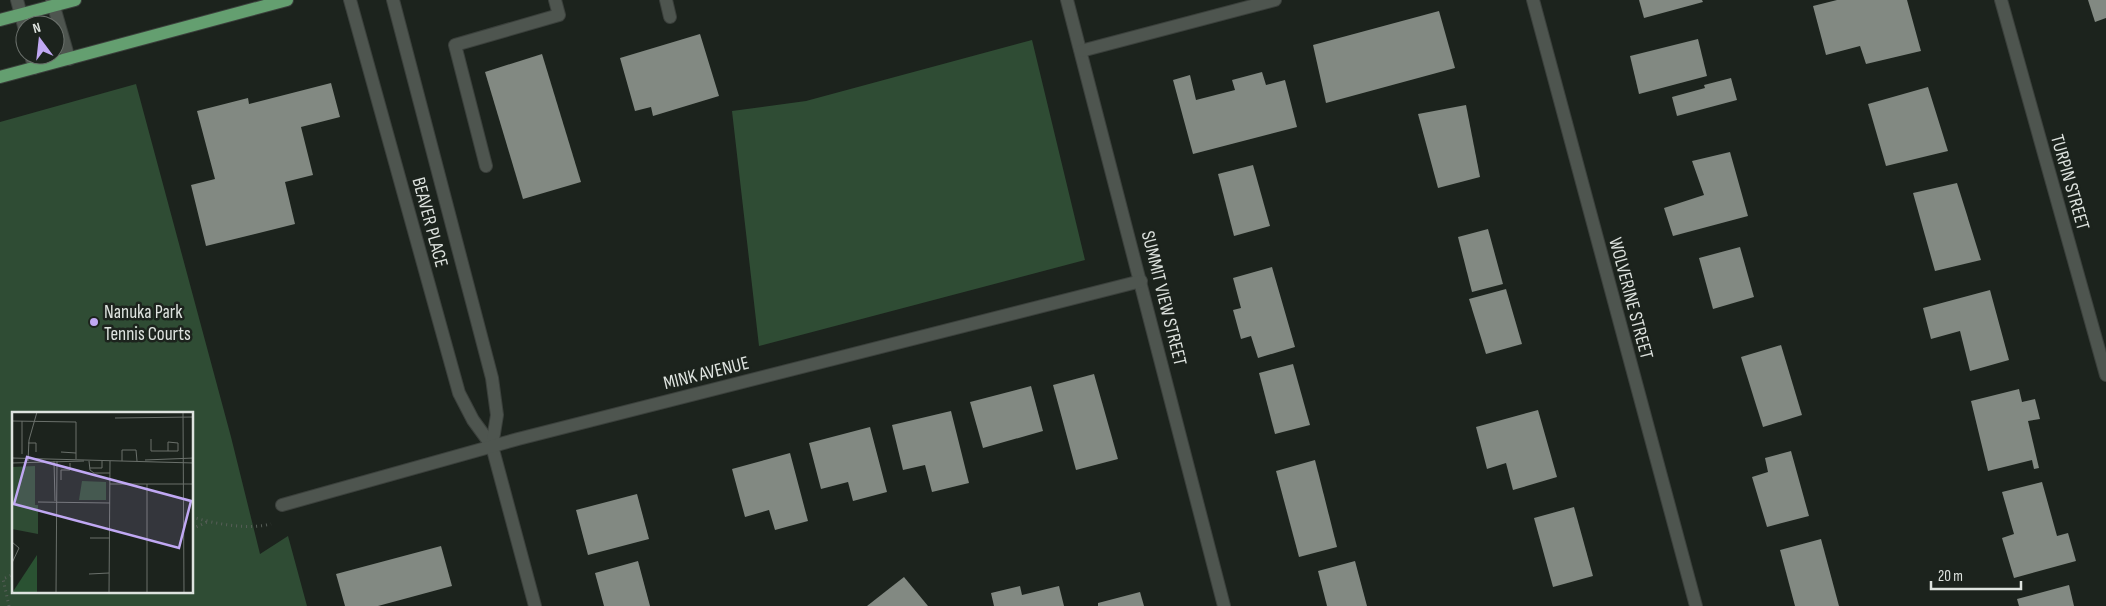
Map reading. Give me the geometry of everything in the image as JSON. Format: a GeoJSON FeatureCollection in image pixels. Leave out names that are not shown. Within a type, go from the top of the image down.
{"type":"FeatureCollection","features":[{"type":"Feature","properties":{"kind":"main road"},"geometry":{"type":"LineString","coordinates":[[0,20],[53,3],[75,0]]}},
{"type":"Feature","properties":{"kind":"main road"},"geometry":{"type":"LineString","coordinates":[[0,77],[287,0]]}},
{"type":"Feature","properties":{"kind":"street"},"geometry":{"type":"LineString","coordinates":[[18,0],[21,14]]}},
{"type":"Feature","properties":{"kind":"street","name":"BEAVER PLACE"},"geometry":{"type":"LineString","coordinates":[[350,0],[459,393],[473,420],[492,446],[535,606]]}},
{"type":"Feature","properties":{"kind":"street","name":"BEAVER PLACE"},"geometry":{"type":"LineString","coordinates":[[393,0],[492,378],[497,415],[492,446]]}},
{"type":"Feature","properties":{"kind":"street"},"geometry":{"type":"LineString","coordinates":[[486,166],[455,45],[559,15],[556,0]]}},
{"type":"Feature","properties":{"kind":"street"},"geometry":{"type":"LineString","coordinates":[[666,0],[670,17]]}},
{"type":"Feature","properties":{"kind":"street","name":"SUMMIT VIEW STREET"},"geometry":{"type":"LineString","coordinates":[[1067,0],[1224,606]]}},
{"type":"Feature","properties":{"kind":"street"},"geometry":{"type":"LineString","coordinates":[[1081,51],[1275,0]]}},
{"type":"Feature","properties":{"kind":"street","name":"WOLVERINE STREET"},"geometry":{"type":"LineString","coordinates":[[1533,0],[1696,606]]}},
{"type":"Feature","properties":{"kind":"street","name":"TURPIN STREET"},"geometry":{"type":"LineString","coordinates":[[2001,0],[2106,375]]}},
{"type":"Feature","properties":{"kind":"street"},"geometry":{"type":"LineString","coordinates":[[53,3],[69,59]]}},
{"type":"Feature","properties":{"kind":"street","name":"MINK AVENUE"},"geometry":{"type":"LineString","coordinates":[[282,505],[492,446],[1141,281]]}},
{"type":"Feature","properties":{"kind":"path"},"geometry":{"type":"LineString","coordinates":[[194,518],[207,521],[258,527],[286,521],[282,505]]}},
{"type":"Feature","properties":{"kind":"path"},"geometry":{"type":"LineString","coordinates":[[194,528],[207,521]]}},
{"type":"Feature","properties":{"kind":"path"},"geometry":{"type":"LineString","coordinates":[[9,606],[3,579],[12,575]]}},
{"type":"Feature","properties":{"kind":"green space"},"geometry":{"type":"Polygon","coordinates":[[[1032,40],[1085,260],[759,346],[732,111],[806,101],[1032,40]]]}},
{"type":"Feature","properties":{"kind":"green space"},"geometry":{"type":"Polygon","coordinates":[[[136,84],[231,437],[260,554],[288,536],[307,606],[0,606],[0,122],[136,84]]]}},
{"type":"Feature","properties":{"kind":"building"},"geometry":{"type":"Polygon","coordinates":[[[1639,0],[1702,0],[1703,2],[1644,18],[1639,0]]]}},
{"type":"Feature","properties":{"kind":"building"},"geometry":{"type":"Polygon","coordinates":[[[1837,0],[1907,0],[1921,51],[1866,64],[1860,46],[1826,55],[1813,6],[1837,0]]]}},
{"type":"Feature","properties":{"kind":"building"},"geometry":{"type":"Polygon","coordinates":[[[2088,0],[2106,0],[2106,18],[2095,22],[2088,0]]]}},
{"type":"Feature","properties":{"kind":"building"},"geometry":{"type":"Polygon","coordinates":[[[1439,11],[1455,68],[1326,103],[1313,45],[1439,11]]]}},
{"type":"Feature","properties":{"kind":"building"},"geometry":{"type":"Polygon","coordinates":[[[700,34],[719,96],[653,116],[651,107],[635,111],[620,58],[700,34]]]}},
{"type":"Feature","properties":{"kind":"building"},"geometry":{"type":"Polygon","coordinates":[[[1698,39],[1707,76],[1639,94],[1630,56],[1698,39]]]}},
{"type":"Feature","properties":{"kind":"building"},"geometry":{"type":"Polygon","coordinates":[[[542,54],[581,182],[523,199],[485,72],[542,54]]]}},
{"type":"Feature","properties":{"kind":"building"},"geometry":{"type":"Polygon","coordinates":[[[1262,72],[1266,85],[1285,80],[1297,127],[1193,154],[1173,80],[1190,75],[1196,100],[1235,90],[1232,80],[1262,72]]]}},
{"type":"Feature","properties":{"kind":"building"},"geometry":{"type":"Polygon","coordinates":[[[1731,78],[1737,100],[1677,116],[1672,97],[1705,88],[1704,85],[1731,78]]]}},
{"type":"Feature","properties":{"kind":"building"},"geometry":{"type":"Polygon","coordinates":[[[331,83],[340,117],[301,127],[313,175],[285,182],[295,224],[206,246],[191,185],[215,179],[197,111],[248,98],[249,104],[331,83]]]}},
{"type":"Feature","properties":{"kind":"building"},"geometry":{"type":"Polygon","coordinates":[[[1928,87],[1948,151],[1886,166],[1868,104],[1928,87]]]}},
{"type":"Feature","properties":{"kind":"building"},"geometry":{"type":"Polygon","coordinates":[[[1466,105],[1480,177],[1438,188],[1418,114],[1466,105]]]}},
{"type":"Feature","properties":{"kind":"building"},"geometry":{"type":"Polygon","coordinates":[[[1730,152],[1748,216],[1673,236],[1664,208],[1704,195],[1692,161],[1730,152]]]}},
{"type":"Feature","properties":{"kind":"building"},"geometry":{"type":"Polygon","coordinates":[[[1253,165],[1270,226],[1234,236],[1218,174],[1253,165]]]}},
{"type":"Feature","properties":{"kind":"building"},"geometry":{"type":"Polygon","coordinates":[[[1957,183],[1981,260],[1935,271],[1913,193],[1957,183]]]}},
{"type":"Feature","properties":{"kind":"building"},"geometry":{"type":"Polygon","coordinates":[[[1488,229],[1503,284],[1472,292],[1458,237],[1488,229]]]}},
{"type":"Feature","properties":{"kind":"building"},"geometry":{"type":"Polygon","coordinates":[[[1740,247],[1754,297],[1713,309],[1699,258],[1740,247]]]}},
{"type":"Feature","properties":{"kind":"building"},"geometry":{"type":"Polygon","coordinates":[[[1272,267],[1295,347],[1258,358],[1251,336],[1241,339],[1233,310],[1241,308],[1233,278],[1272,267]]]}},
{"type":"Feature","properties":{"kind":"building"},"geometry":{"type":"Polygon","coordinates":[[[1506,289],[1522,344],[1486,354],[1469,299],[1506,289]]]}},
{"type":"Feature","properties":{"kind":"building"},"geometry":{"type":"Polygon","coordinates":[[[1990,290],[2009,360],[1970,371],[1960,331],[1931,339],[1923,308],[1990,290]]]}},
{"type":"Feature","properties":{"kind":"building"},"geometry":{"type":"Polygon","coordinates":[[[1781,345],[1802,415],[1763,427],[1741,357],[1781,345]]]}},
{"type":"Feature","properties":{"kind":"building"},"geometry":{"type":"Polygon","coordinates":[[[1293,364],[1310,425],[1275,434],[1259,373],[1293,364]]]}},
{"type":"Feature","properties":{"kind":"building"},"geometry":{"type":"Polygon","coordinates":[[[1094,374],[1118,459],[1076,470],[1053,385],[1094,374]]]}},
{"type":"Feature","properties":{"kind":"building"},"geometry":{"type":"Polygon","coordinates":[[[1031,386],[1043,431],[983,448],[970,402],[1031,386]]]}},
{"type":"Feature","properties":{"kind":"building"},"geometry":{"type":"Polygon","coordinates":[[[2019,389],[2022,402],[2035,399],[2040,419],[2028,421],[2039,468],[2034,469],[2032,460],[1988,471],[1971,401],[2019,389]]]}},
{"type":"Feature","properties":{"kind":"building"},"geometry":{"type":"Polygon","coordinates":[[[1538,410],[1557,477],[1513,490],[1506,463],[1487,469],[1476,427],[1538,410]]]}},
{"type":"Feature","properties":{"kind":"building"},"geometry":{"type":"Polygon","coordinates":[[[951,411],[969,483],[932,492],[925,465],[903,470],[892,425],[951,411]]]}},
{"type":"Feature","properties":{"kind":"building"},"geometry":{"type":"Polygon","coordinates":[[[870,427],[887,492],[853,501],[848,482],[821,489],[809,443],[870,427]]]}},
{"type":"Feature","properties":{"kind":"building"},"geometry":{"type":"Polygon","coordinates":[[[1791,451],[1809,516],[1767,527],[1752,477],[1768,472],[1765,458],[1791,451]]]}},
{"type":"Feature","properties":{"kind":"building"},"geometry":{"type":"Polygon","coordinates":[[[790,453],[808,521],[775,530],[769,510],[745,517],[732,469],[790,453]]]}},
{"type":"Feature","properties":{"kind":"building"},"geometry":{"type":"Polygon","coordinates":[[[1315,460],[1337,547],[1299,557],[1276,471],[1315,460]]]}},
{"type":"Feature","properties":{"kind":"building"},"geometry":{"type":"Polygon","coordinates":[[[2042,482],[2057,536],[2068,533],[2076,561],[2014,578],[2002,538],[2014,534],[2002,492],[2042,482]]]}},
{"type":"Feature","properties":{"kind":"building"},"geometry":{"type":"Polygon","coordinates":[[[637,494],[649,539],[588,555],[576,510],[637,494]]]}},
{"type":"Feature","properties":{"kind":"building"},"geometry":{"type":"Polygon","coordinates":[[[1574,507],[1593,576],[1553,587],[1534,518],[1574,507]]]}},
{"type":"Feature","properties":{"kind":"building"},"geometry":{"type":"Polygon","coordinates":[[[1821,539],[1839,606],[1795,606],[1780,550],[1821,539]]]}},
{"type":"Feature","properties":{"kind":"building"},"geometry":{"type":"Polygon","coordinates":[[[441,546],[452,586],[378,606],[345,606],[336,574],[441,546]]]}},
{"type":"Feature","properties":{"kind":"building"},"geometry":{"type":"Polygon","coordinates":[[[638,561],[650,606],[604,606],[595,573],[638,561]]]}},
{"type":"Feature","properties":{"kind":"building"},"geometry":{"type":"Polygon","coordinates":[[[1355,561],[1367,606],[1327,606],[1318,571],[1355,561]]]}},
{"type":"Feature","properties":{"kind":"building"},"geometry":{"type":"Polygon","coordinates":[[[904,577],[928,606],[867,606],[904,577]]]}},
{"type":"Feature","properties":{"kind":"building"},"geometry":{"type":"Polygon","coordinates":[[[2069,585],[2074,606],[2019,606],[2017,599],[2069,585]]]}},
{"type":"Feature","properties":{"kind":"building"},"geometry":{"type":"Polygon","coordinates":[[[1020,586],[1022,595],[1059,586],[1064,606],[994,606],[991,593],[1020,586]]]}},
{"type":"Feature","properties":{"kind":"building"},"geometry":{"type":"Polygon","coordinates":[[[1140,592],[1144,606],[1098,606],[1098,603],[1140,592]]]}},
{"type":"Feature","properties":{"kind":"place","name":"Nanuka Park Tennis Courts"},"geometry":{"type":"Point","coordinates":[94,322]}}]}
